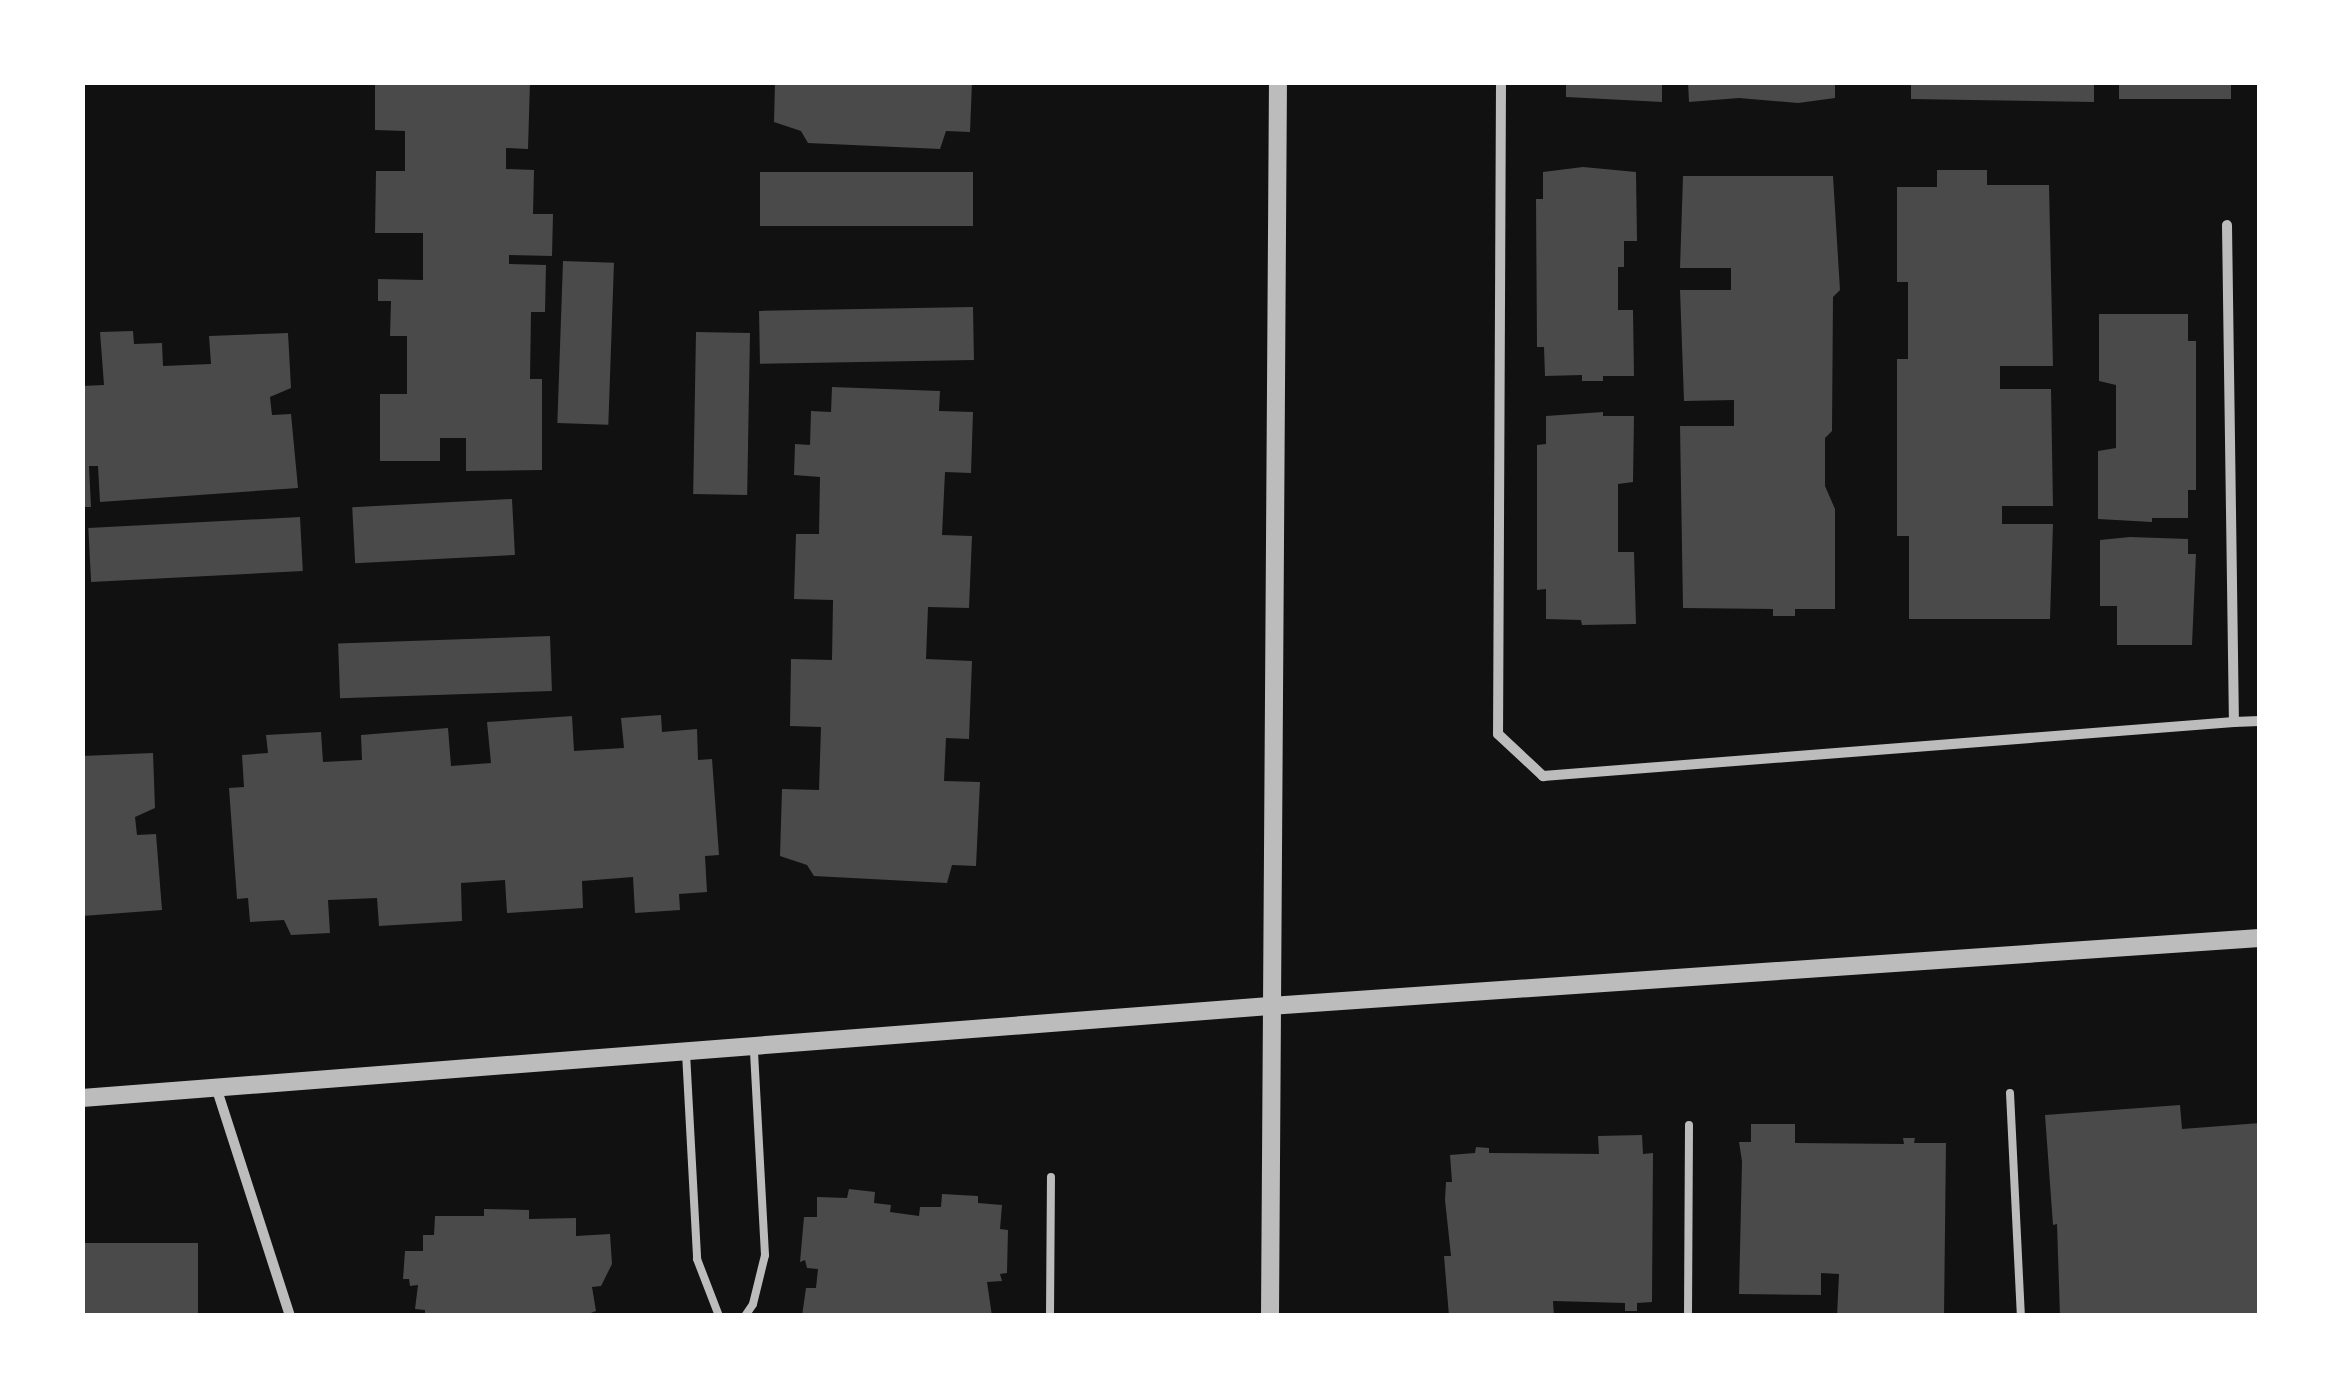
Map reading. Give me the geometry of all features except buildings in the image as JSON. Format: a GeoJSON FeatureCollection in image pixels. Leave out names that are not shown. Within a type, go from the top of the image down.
{"type":"FeatureCollection","features":[{"type":"Feature","properties":{"kind":"street"},"geometry":{"type":"LineString","coordinates":[[1270,1316],[1269,1006],[1278,82]]}},
{"type":"Feature","properties":{"kind":"street"},"geometry":{"type":"LineString","coordinates":[[1501,82],[1498,734],[1543,776],[2260,720]]}},
{"type":"Feature","properties":{"kind":"street"},"geometry":{"type":"LineString","coordinates":[[2227,225],[2234,722]]}},
{"type":"Feature","properties":{"kind":"street"},"geometry":{"type":"LineString","coordinates":[[82,1098],[1269,1006],[2260,938]]}},
{"type":"Feature","properties":{"kind":"street"},"geometry":{"type":"LineString","coordinates":[[217,1090],[290,1316]]}},
{"type":"Feature","properties":{"kind":"lane"},"geometry":{"type":"LineString","coordinates":[[745,1316],[753,1304],[765,1255],[754,1047]]}},
{"type":"Feature","properties":{"kind":"lane"},"geometry":{"type":"LineString","coordinates":[[686,1052],[698,1259],[718,1316]]}},
{"type":"Feature","properties":{"kind":"lane"},"geometry":{"type":"LineString","coordinates":[[2010,1092],[2022,1316]]}},
{"type":"Feature","properties":{"kind":"lane"},"geometry":{"type":"LineString","coordinates":[[1688,1125],[1688,1316]]}},
{"type":"Feature","properties":{"kind":"lane"},"geometry":{"type":"LineString","coordinates":[[1050,1316],[1051,1177]]}}]}
